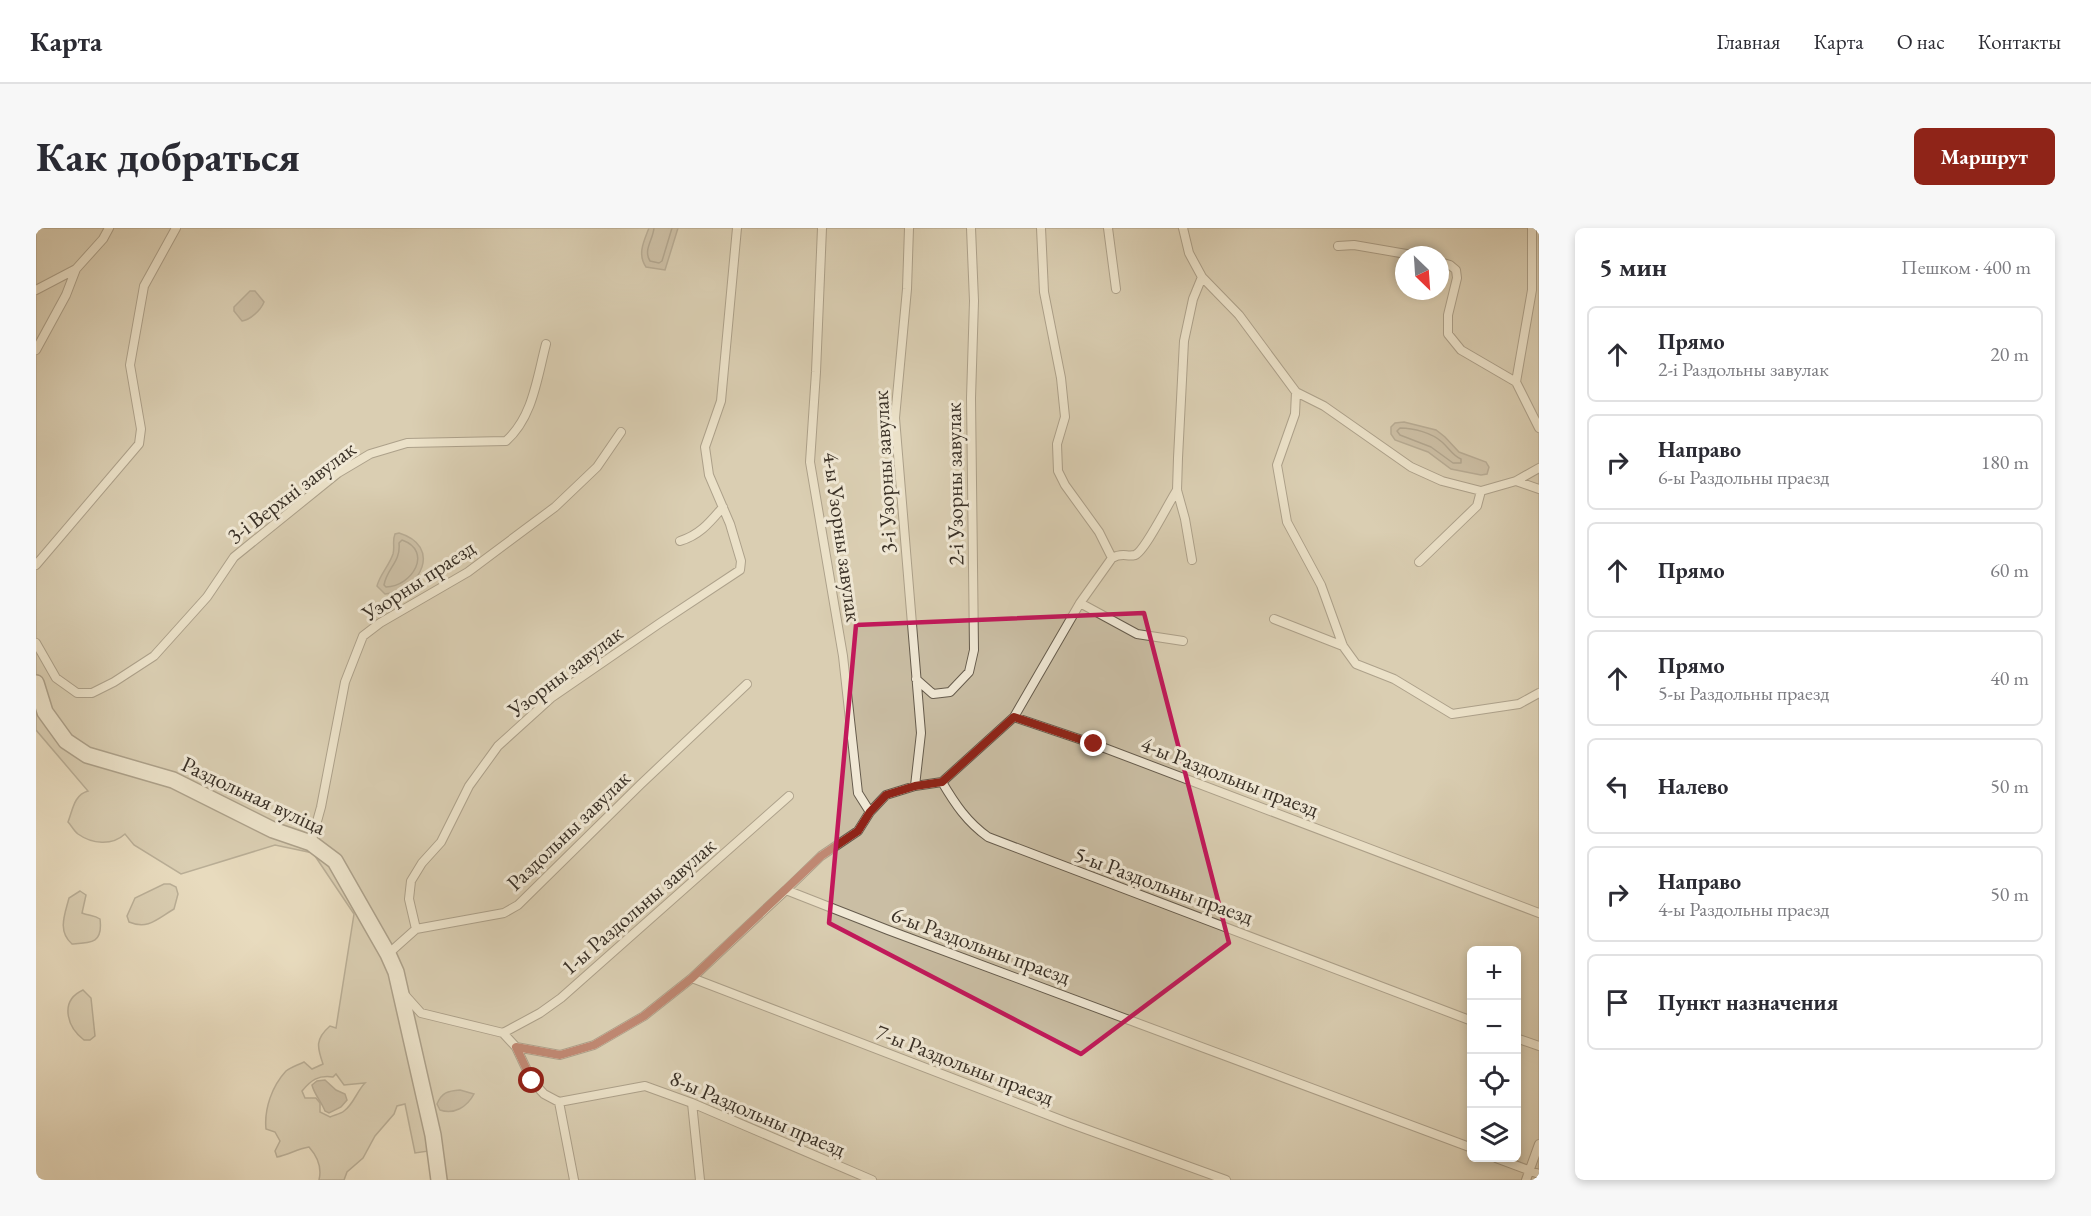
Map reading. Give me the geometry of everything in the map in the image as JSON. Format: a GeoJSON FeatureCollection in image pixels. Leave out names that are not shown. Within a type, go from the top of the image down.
{"type":"FeatureCollection","features":[{"type":"Feature","properties":{"kind":"street","name":"Раздольная вуліца"},"geometry":{"type":"LineString","coordinates":[[36,683],[45,712],[66,741],[87,755],[173,780],[273,830],[311,843],[335,861],[396,972],[434,1135],[439,1180]]}},
{"type":"Feature","properties":{"kind":"lane"},"geometry":{"type":"LineString","coordinates":[[36,290],[76,269],[110,228]]}},
{"type":"Feature","properties":{"kind":"lane"},"geometry":{"type":"LineString","coordinates":[[36,565],[139,444],[141,429],[130,365],[144,286],[176,228]]}},
{"type":"Feature","properties":{"kind":"lane"},"geometry":{"type":"LineString","coordinates":[[680,541],[696,535],[723,507],[709,475],[705,447],[721,401],[737,228]]}},
{"type":"Feature","properties":{"kind":"lane","name":"4-ы Узорны завулак"},"geometry":{"type":"LineString","coordinates":[[822,228],[810,462],[843,656],[858,793],[870,812]]}},
{"type":"Feature","properties":{"kind":"lane","name":"3-і Узорны завулак"},"geometry":{"type":"LineString","coordinates":[[909,228],[907,289],[895,418],[921,733],[915,786]]}},
{"type":"Feature","properties":{"kind":"lane","name":"2-і Узорны завулак"},"geometry":{"type":"LineString","coordinates":[[916,679],[933,694],[950,692],[969,672],[974,650],[971,398],[974,301],[971,228]]}},
{"type":"Feature","properties":{"kind":"lane"},"geometry":{"type":"LineString","coordinates":[[1041,228],[1044,292],[1061,378],[1065,417],[1057,444],[1058,471],[1065,485],[1099,532],[1112,558]]}},
{"type":"Feature","properties":{"kind":"lane"},"geometry":{"type":"LineString","coordinates":[[1108,228],[1116,289]]}},
{"type":"Feature","properties":{"kind":"lane"},"geometry":{"type":"LineString","coordinates":[[1183,228],[1189,253],[1202,277],[1239,315],[1296,392],[1324,406],[1411,467],[1442,481],[1481,491],[1516,481],[1539,468]]}},
{"type":"Feature","properties":{"kind":"lane"},"geometry":{"type":"LineString","coordinates":[[1516,382],[1532,290],[1532,228]]}},
{"type":"Feature","properties":{"kind":"lane"},"geometry":{"type":"LineString","coordinates":[[1338,246],[1354,244],[1395,252]]}},
{"type":"Feature","properties":{"kind":"lane"},"geometry":{"type":"LineString","coordinates":[[1449,265],[1456,270],[1457,278],[1448,315],[1448,334],[1461,350],[1516,382],[1539,428]]}},
{"type":"Feature","properties":{"kind":"lane"},"geometry":{"type":"LineString","coordinates":[[36,350],[66,295],[76,269]]}},
{"type":"Feature","properties":{"kind":"lane"},"geometry":{"type":"LineString","coordinates":[[1192,560],[1177,490],[1184,341],[1193,299],[1202,277]]}},
{"type":"Feature","properties":{"kind":"lane","name":"3-і Верхні завулак"},"geometry":{"type":"LineString","coordinates":[[36,643],[56,678],[77,693],[92,693],[114,682],[153,656],[207,597],[234,557],[338,473],[370,454],[407,443],[506,441],[517,431],[529,409],[546,344]]}},
{"type":"Feature","properties":{"kind":"lane"},"geometry":{"type":"LineString","coordinates":[[1296,392],[1295,414],[1277,465],[1287,522],[1321,585],[1343,646],[1356,664],[1394,679],[1452,714],[1518,704],[1539,693]]}},
{"type":"Feature","properties":{"kind":"lane","name":"Узорны праезд"},"geometry":{"type":"LineString","coordinates":[[311,843],[321,807],[345,682],[363,636],[380,623],[468,572],[555,507],[597,467],[621,432]]}},
{"type":"Feature","properties":{"kind":"lane"},"geometry":{"type":"LineString","coordinates":[[1516,481],[1539,489]]}},
{"type":"Feature","properties":{"kind":"lane"},"geometry":{"type":"LineString","coordinates":[[516,1047],[560,1055],[594,1045],[644,1016],[692,978],[821,856],[858,831],[870,812],[886,795],[915,786],[942,782],[1014,717],[1080,603],[1112,558],[1120,554],[1135,555],[1144,548],[1177,490]]}},
{"type":"Feature","properties":{"kind":"lane"},"geometry":{"type":"LineString","coordinates":[[1419,562],[1477,506],[1481,491]]}},
{"type":"Feature","properties":{"kind":"lane","name":"Узорны завулак"},"geometry":{"type":"LineString","coordinates":[[416,929],[409,899],[411,881],[422,863],[441,842],[469,786],[498,746],[551,698],[741,570],[741,561],[723,507]]}},
{"type":"Feature","properties":{"kind":"lane"},"geometry":{"type":"LineString","coordinates":[[1080,603],[1137,634],[1183,640]]}},
{"type":"Feature","properties":{"kind":"lane"},"geometry":{"type":"LineString","coordinates":[[1274,619],[1343,646]]}},
{"type":"Feature","properties":{"kind":"lane","name":"Раздольны завулак"},"geometry":{"type":"LineString","coordinates":[[416,929],[504,913],[518,905],[747,684]]}},
{"type":"Feature","properties":{"kind":"lane","name":"4-ы Раздольны праезд"},"geometry":{"type":"LineString","coordinates":[[1014,717],[1094,744],[1539,913]]}},
{"type":"Feature","properties":{"kind":"lane","name":"5-ы Раздольны праезд"},"geometry":{"type":"LineString","coordinates":[[942,782],[957,808],[972,825],[988,837],[1467,1019]]}},
{"type":"Feature","properties":{"kind":"lane","name":"1-ы Раздольны завулак"},"geometry":{"type":"LineString","coordinates":[[503,1034],[561,998],[789,796]]}},
{"type":"Feature","properties":{"kind":"lane","name":"6-ы Раздольны праезд"},"geometry":{"type":"LineString","coordinates":[[786,890],[1467,1146]]}},
{"type":"Feature","properties":{"kind":"lane"},"geometry":{"type":"LineString","coordinates":[[388,954],[416,929]]}},
{"type":"Feature","properties":{"kind":"lane","name":"7-ы Раздольны праезд"},"geometry":{"type":"LineString","coordinates":[[692,978],[1069,1123],[1226,1180]]}},
{"type":"Feature","properties":{"kind":"lane"},"geometry":{"type":"LineString","coordinates":[[401,991],[421,1012],[503,1034],[516,1047],[532,1081],[544,1094],[559,1102],[574,1180]]}},
{"type":"Feature","properties":{"kind":"lane"},"geometry":{"type":"LineString","coordinates":[[408,1026],[421,1012]]}},
{"type":"Feature","properties":{"kind":"lane"},"geometry":{"type":"LineString","coordinates":[[1521,1040],[1539,1046]]}},
{"type":"Feature","properties":{"kind":"lane","name":"8-ы Раздольны праезд"},"geometry":{"type":"LineString","coordinates":[[559,1102],[645,1086],[692,1103],[872,1180]]}},
{"type":"Feature","properties":{"kind":"lane"},"geometry":{"type":"LineString","coordinates":[[692,1103],[700,1180]]}},
{"type":"Feature","properties":{"kind":"lane"},"geometry":{"type":"LineString","coordinates":[[1526,1180],[1539,1144]]}},
{"type":"Feature","properties":{"kind":"lane"},"geometry":{"type":"LineString","coordinates":[[1507,1162],[1539,1174]]}},
{"type":"Feature","properties":{"kind":"highlighted area"},"geometry":{"type":"Polygon","coordinates":[[[1144,613],[1229,943],[1081,1054],[829,923],[856,625],[1144,613]]]}},
{"type":"Feature","properties":{"kind":"shaded area"},"geometry":{"type":"Polygon","coordinates":[[[36,228],[1539,228],[1539,1180],[432,1180],[428,1151],[415,1153],[405,1104],[397,1106],[394,1114],[375,1136],[363,1158],[347,1172],[344,1180],[319,1180],[318,1162],[309,1147],[277,1157],[275,1151],[280,1141],[275,1132],[266,1129],[266,1114],[273,1091],[286,1071],[304,1062],[312,1069],[323,1064],[319,1053],[320,1039],[330,1026],[336,1028],[354,914],[313,853],[275,845],[181,874],[134,845],[125,834],[108,842],[89,840],[77,833],[68,822],[77,799],[88,791],[36,730],[36,228]],[[336,1074],[333,1077],[315,1079],[302,1091],[305,1098],[316,1098],[320,1103],[320,1112],[330,1117],[347,1108],[365,1083],[344,1085],[336,1074]]]}},
{"type":"Feature","properties":{"kind":"shaded area"},"geometry":{"type":"Polygon","coordinates":[[[164,884],[176,887],[178,894],[174,909],[147,924],[129,922],[127,916],[135,898],[164,884]]]}},
{"type":"Feature","properties":{"kind":"shaded area"},"geometry":{"type":"Polygon","coordinates":[[[80,891],[86,895],[82,913],[100,919],[100,933],[95,940],[90,942],[72,944],[67,939],[63,928],[64,916],[69,898],[80,891]]]}},
{"type":"Feature","properties":{"kind":"shaded area"},"geometry":{"type":"Polygon","coordinates":[[[83,990],[91,998],[95,1036],[90,1040],[84,1040],[78,1035],[68,1014],[71,1001],[83,990]]]}},
{"type":"Feature","properties":{"kind":"water"},"geometry":{"type":"Polygon","coordinates":[[[649,228],[678,228],[665,270],[646,267],[643,262],[642,248],[649,228]]]}},
{"type":"Feature","properties":{"kind":"water"},"geometry":{"type":"Polygon","coordinates":[[[250,291],[255,291],[264,302],[255,314],[242,321],[234,311],[234,307],[250,291]]]}},
{"type":"Feature","properties":{"kind":"water"},"geometry":{"type":"Polygon","coordinates":[[[1404,422],[1436,430],[1459,452],[1486,462],[1489,467],[1487,474],[1481,475],[1451,469],[1428,452],[1395,440],[1391,434],[1391,427],[1395,423],[1404,422]]]}},
{"type":"Feature","properties":{"kind":"water"},"geometry":{"type":"Polygon","coordinates":[[[399,533],[412,539],[420,547],[423,557],[422,567],[409,585],[385,594],[377,586],[393,554],[395,534],[399,533]]]}},
{"type":"Feature","properties":{"kind":"water"},"geometry":{"type":"Polygon","coordinates":[[[325,1080],[336,1090],[345,1094],[347,1100],[341,1107],[329,1113],[325,1111],[312,1085],[317,1081],[325,1080]]]}},
{"type":"Feature","properties":{"kind":"water"},"geometry":{"type":"Polygon","coordinates":[[[460,1090],[474,1094],[468,1103],[455,1111],[440,1110],[437,1104],[443,1095],[460,1090]]]}},
{"type":"Feature","properties":{"kind":"route"},"geometry":{"type":"LineString","coordinates":[[532,1081],[516,1047],[560,1055],[594,1045],[644,1016],[692,978],[821,856],[858,831],[870,812],[886,795],[915,786],[942,782],[1014,717],[1094,744]]}}]}
